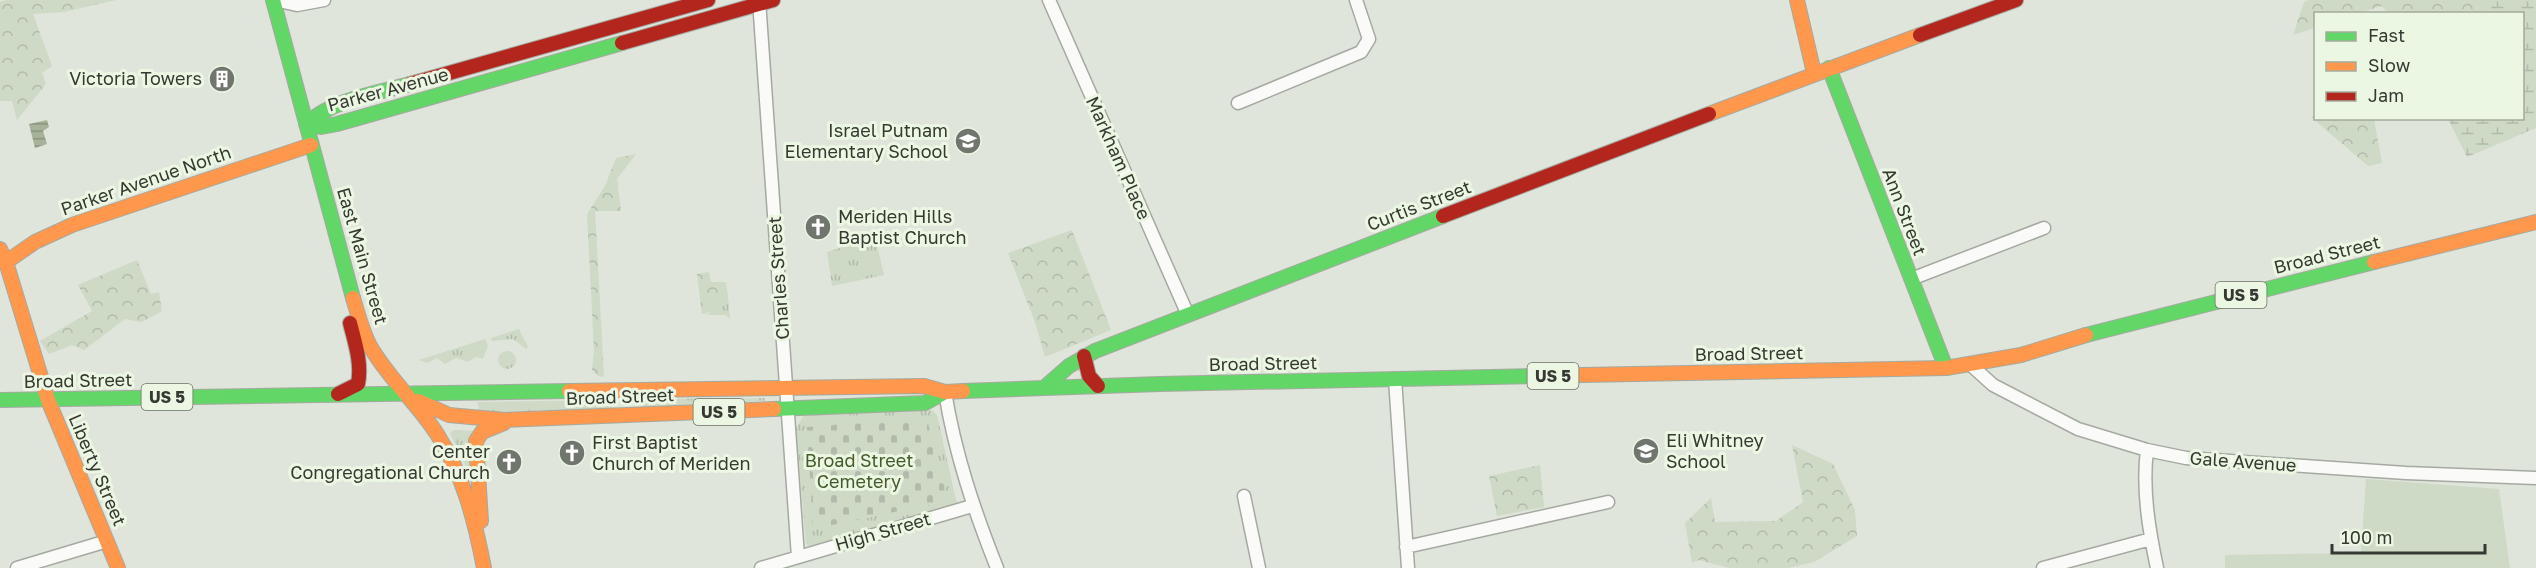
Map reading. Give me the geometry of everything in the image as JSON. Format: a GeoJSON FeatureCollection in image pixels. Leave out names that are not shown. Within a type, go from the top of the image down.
{"type":"FeatureCollection","features":[{"type":"Feature","properties":{"kind":"main road","name":"East Main Street"},"geometry":{"type":"LineString","coordinates":[[273,0],[350,290],[370,345],[386,370],[439,436],[452,461],[470,509],[483,561]]}},
{"type":"Feature","properties":{"kind":"main road","name":"Parker Avenue"},"geometry":{"type":"LineString","coordinates":[[306,124],[317,114],[332,106],[708,0]]}},
{"type":"Feature","properties":{"kind":"main road"},"geometry":{"type":"LineString","coordinates":[[1797,0],[1814,73]]}},
{"type":"Feature","properties":{"kind":"main road","name":"Curtis Street"},"geometry":{"type":"LineString","coordinates":[[1045,387],[1084,356],[1814,73],[2016,0]]}},
{"type":"Feature","properties":{"kind":"main road","name":"Parker Avenue"},"geometry":{"type":"LineString","coordinates":[[306,124],[321,127],[337,124],[764,1]]}},
{"type":"Feature","properties":{"kind":"main road"},"geometry":{"type":"LineString","coordinates":[[587,34],[592,52]]}},
{"type":"Feature","properties":{"kind":"main road","name":"Ann Street"},"geometry":{"type":"LineString","coordinates":[[1829,68],[1946,368]]}},
{"type":"Feature","properties":{"kind":"main road","name":"Parker Avenue North"},"geometry":{"type":"LineString","coordinates":[[2,259],[72,225],[311,145]]}},
{"type":"Feature","properties":{"kind":"main road","name":"Broad Street"},"geometry":{"type":"LineString","coordinates":[[0,400],[924,386],[945,393],[1045,387],[1946,368],[1972,366],[2021,356],[2107,328],[2536,222]]}},
{"type":"Feature","properties":{"kind":"main road","name":"Liberty Street"},"geometry":{"type":"LineString","coordinates":[[2,259],[48,400],[118,568]]}},
{"type":"Feature","properties":{"kind":"main road"},"geometry":{"type":"LineString","coordinates":[[336,396],[358,384],[361,375],[345,302],[350,290]]}},
{"type":"Feature","properties":{"kind":"main road"},"geometry":{"type":"LineString","coordinates":[[1084,356],[1086,374],[1090,381],[1098,386]]}},
{"type":"Feature","properties":{"kind":"main road"},"geometry":{"type":"LineString","coordinates":[[627,390],[627,415]]}},
{"type":"Feature","properties":{"kind":"main road","name":"Broad Street"},"geometry":{"type":"LineString","coordinates":[[408,395],[432,410],[458,419],[512,419],[925,403],[945,393]]}},
{"type":"Feature","properties":{"kind":"main road"},"geometry":{"type":"LineString","coordinates":[[483,561],[476,441],[482,432],[512,419]]}},
{"type":"Feature","properties":{"kind":"street"},"geometry":{"type":"LineString","coordinates":[[273,0],[297,5],[324,0]]}},
{"type":"Feature","properties":{"kind":"street","name":"Markham Place"},"geometry":{"type":"LineString","coordinates":[[1049,0],[1188,315]]}},
{"type":"Feature","properties":{"kind":"street"},"geometry":{"type":"LineString","coordinates":[[1238,103],[1361,52],[1368,39],[1356,0]]}},
{"type":"Feature","properties":{"kind":"street","name":"Charles Street"},"geometry":{"type":"LineString","coordinates":[[764,1],[788,409],[791,562]]}},
{"type":"Feature","properties":{"kind":"street"},"geometry":{"type":"LineString","coordinates":[[1911,279],[2044,228]]}},
{"type":"Feature","properties":{"kind":"street","name":"Gale Avenue"},"geometry":{"type":"LineString","coordinates":[[1972,366],[1993,385],[2087,432],[2147,450],[2186,458],[2417,474],[2536,478]]}},
{"type":"Feature","properties":{"kind":"street"},"geometry":{"type":"LineString","coordinates":[[1395,379],[1408,568]]}},
{"type":"Feature","properties":{"kind":"street"},"geometry":{"type":"LineString","coordinates":[[945,393],[956,449],[972,506],[997,568]]}},
{"type":"Feature","properties":{"kind":"street"},"geometry":{"type":"LineString","coordinates":[[2147,450],[2145,476],[2151,539],[2157,568]]}},
{"type":"Feature","properties":{"kind":"street"},"geometry":{"type":"LineString","coordinates":[[1244,496],[1259,568]]}},
{"type":"Feature","properties":{"kind":"street"},"geometry":{"type":"LineString","coordinates":[[1406,547],[1608,502]]}},
{"type":"Feature","properties":{"kind":"street","name":"High Street"},"geometry":{"type":"LineString","coordinates":[[760,568],[791,562],[972,506]]}},
{"type":"Feature","properties":{"kind":"street"},"geometry":{"type":"LineString","coordinates":[[2043,568],[2151,539]]}},
{"type":"Feature","properties":{"kind":"street"},"geometry":{"type":"LineString","coordinates":[[17,568],[107,541]]}},
{"type":"Feature","properties":{"kind":"green space"},"geometry":{"type":"Polygon","coordinates":[[[6,0],[116,0],[64,12],[33,14],[52,66],[42,73],[46,84],[17,120],[12,101],[0,101],[0,2],[6,0]]]}},
{"type":"Feature","properties":{"kind":"green space"},"geometry":{"type":"Polygon","coordinates":[[[2309,0],[2487,0],[2481,12],[2386,12],[2382,6],[2362,12],[2314,12],[2314,28],[2293,35],[2304,2],[2309,0]]]}},
{"type":"Feature","properties":{"kind":"green space"},"geometry":{"type":"Polygon","coordinates":[[[2487,0],[2536,0],[2536,128],[2467,157],[2448,120],[2524,120],[2524,12],[2481,12],[2487,0]]]}},
{"type":"Feature","properties":{"kind":"green space"},"geometry":{"type":"Polygon","coordinates":[[[2314,120],[2374,120],[2382,163],[2368,166],[2314,120]]]}},
{"type":"Feature","properties":{"kind":"green space"},"geometry":{"type":"Polygon","coordinates":[[[636,154],[617,179],[621,211],[595,211],[604,377],[598,376],[592,370],[594,351],[587,214],[605,186],[616,158],[636,154]]]}},
{"type":"Feature","properties":{"kind":"green space"},"geometry":{"type":"Polygon","coordinates":[[[1072,230],[1111,330],[1045,357],[1035,322],[1008,253],[1072,230]]]}},
{"type":"Feature","properties":{"kind":"green space"},"geometry":{"type":"Polygon","coordinates":[[[875,237],[884,275],[832,286],[827,252],[875,237]]]}},
{"type":"Feature","properties":{"kind":"green space"},"geometry":{"type":"Polygon","coordinates":[[[137,260],[151,294],[159,292],[162,311],[142,322],[125,319],[84,350],[72,345],[49,354],[40,341],[92,311],[78,285],[137,260]]]}},
{"type":"Feature","properties":{"kind":"green space"},"geometry":{"type":"Polygon","coordinates":[[[709,272],[711,282],[726,282],[728,296],[712,310],[702,314],[697,274],[709,272]]]}},
{"type":"Feature","properties":{"kind":"green space"},"geometry":{"type":"Polygon","coordinates":[[[728,296],[730,320],[726,315],[707,315],[728,296]]]}},
{"type":"Feature","properties":{"kind":"green space"},"geometry":{"type":"Polygon","coordinates":[[[519,329],[528,347],[526,349],[513,339],[492,341],[491,338],[519,329]]]}},
{"type":"Feature","properties":{"kind":"green space"},"geometry":{"type":"Polygon","coordinates":[[[485,339],[488,346],[483,359],[476,357],[468,362],[456,358],[445,364],[437,358],[427,363],[419,360],[485,339]]]}},
{"type":"Feature","properties":{"kind":"green space"},"geometry":{"type":"Polygon","coordinates":[[[507,351],[513,354],[516,360],[513,366],[507,369],[501,366],[498,360],[501,354],[507,351]]]}},
{"type":"Feature","properties":{"kind":"green space"},"geometry":{"type":"Polygon","coordinates":[[[765,398],[765,401],[643,407],[642,404],[644,399],[765,398]]]}},
{"type":"Feature","properties":{"kind":"green space"},"geometry":{"type":"Polygon","coordinates":[[[612,400],[612,408],[476,413],[479,408],[477,402],[612,400]]]}},
{"type":"Feature","properties":{"kind":"green space"},"geometry":{"type":"Polygon","coordinates":[[[932,410],[937,415],[957,504],[810,547],[806,544],[796,428],[804,415],[932,410]],[[808,427],[813,529],[947,501],[808,427]]]}},
{"type":"Feature","properties":{"kind":"green space","name":"Broad Street Cemetery"},"geometry":{"type":"Polygon","coordinates":[[[927,419],[947,501],[813,529],[807,427],[927,419]]]}},
{"type":"Feature","properties":{"kind":"green space"},"geometry":{"type":"Polygon","coordinates":[[[454,430],[475,431],[471,477],[450,433],[454,430]]]}},
{"type":"Feature","properties":{"kind":"green space"},"geometry":{"type":"Polygon","coordinates":[[[1792,445],[1833,464],[1855,510],[1857,536],[1814,562],[1788,568],[1729,568],[1699,560],[1692,563],[1685,523],[1711,498],[1715,522],[1776,521],[1803,502],[1792,445]]]}},
{"type":"Feature","properties":{"kind":"green space"},"geometry":{"type":"Polygon","coordinates":[[[1540,465],[1544,507],[1497,516],[1489,476],[1540,465]]]}},
{"type":"Feature","properties":{"kind":"green space"},"geometry":{"type":"Polygon","coordinates":[[[2366,479],[2499,489],[2510,568],[2225,568],[2225,555],[2361,553],[2366,479]]]}},
{"type":"Feature","properties":{"kind":"shaded area"},"geometry":{"type":"Polygon","coordinates":[[[47,120],[49,127],[43,131],[47,144],[35,148],[29,124],[47,120]]]}},
{"type":"Feature","properties":{"kind":"traffic: fast"},"geometry":{"type":"LineString","coordinates":[[273,0],[353,298]]}},
{"type":"Feature","properties":{"kind":"traffic: fast"},"geometry":{"type":"LineString","coordinates":[[410,84],[342,103],[306,124],[321,127],[337,124],[622,43]]}},
{"type":"Feature","properties":{"kind":"traffic: fast"},"geometry":{"type":"LineString","coordinates":[[1829,68],[1946,368]]}},
{"type":"Feature","properties":{"kind":"traffic: fast"},"geometry":{"type":"LineString","coordinates":[[1045,387],[1069,366],[1095,351],[1443,216]]}},
{"type":"Feature","properties":{"kind":"traffic: fast"},"geometry":{"type":"LineString","coordinates":[[2086,335],[2374,262]]}},
{"type":"Feature","properties":{"kind":"traffic: fast"},"geometry":{"type":"LineString","coordinates":[[963,391],[1160,384],[1582,375]]}},
{"type":"Feature","properties":{"kind":"traffic: fast"},"geometry":{"type":"LineString","coordinates":[[0,400],[569,391]]}},
{"type":"Feature","properties":{"kind":"traffic: fast"},"geometry":{"type":"LineString","coordinates":[[774,409],[925,403],[945,392]]}},
{"type":"Feature","properties":{"kind":"traffic: slow"},"geometry":{"type":"LineString","coordinates":[[1797,0],[1814,73]]}},
{"type":"Feature","properties":{"kind":"traffic: slow"},"geometry":{"type":"LineString","coordinates":[[1709,114],[1920,35]]}},
{"type":"Feature","properties":{"kind":"traffic: slow"},"geometry":{"type":"LineString","coordinates":[[6,262],[35,242],[72,225],[311,145]]}},
{"type":"Feature","properties":{"kind":"traffic: slow"},"geometry":{"type":"LineString","coordinates":[[2374,262],[2536,222]]}},
{"type":"Feature","properties":{"kind":"traffic: slow"},"geometry":{"type":"LineString","coordinates":[[0,249],[48,400],[118,568]]}},
{"type":"Feature","properties":{"kind":"traffic: slow"},"geometry":{"type":"LineString","coordinates":[[353,298],[362,328],[377,358],[437,434],[454,465],[472,515],[484,568]]}},
{"type":"Feature","properties":{"kind":"traffic: slow"},"geometry":{"type":"LineString","coordinates":[[1582,375],[1946,368],[2021,355],[2086,335]]}},
{"type":"Feature","properties":{"kind":"traffic: slow"},"geometry":{"type":"LineString","coordinates":[[569,391],[924,386],[945,392],[963,391]]}},
{"type":"Feature","properties":{"kind":"traffic: slow"},"geometry":{"type":"LineString","coordinates":[[418,401],[449,415],[504,420],[774,409]]}},
{"type":"Feature","properties":{"kind":"traffic: slow"},"geometry":{"type":"LineString","coordinates":[[481,521],[476,441],[482,432],[504,423]]}},
{"type":"Feature","properties":{"kind":"traffic: jam"},"geometry":{"type":"LineString","coordinates":[[410,84],[708,0]]}},
{"type":"Feature","properties":{"kind":"traffic: jam"},"geometry":{"type":"LineString","coordinates":[[622,43],[773,0]]}},
{"type":"Feature","properties":{"kind":"traffic: jam"},"geometry":{"type":"LineString","coordinates":[[1920,35],[2016,0]]}},
{"type":"Feature","properties":{"kind":"traffic: jam"},"geometry":{"type":"LineString","coordinates":[[1443,216],[1709,114]]}},
{"type":"Feature","properties":{"kind":"traffic: jam"},"geometry":{"type":"LineString","coordinates":[[338,394],[358,384],[359,361],[350,323]]}},
{"type":"Feature","properties":{"kind":"traffic: jam"},"geometry":{"type":"LineString","coordinates":[[1084,356],[1089,376],[1098,386]]}},
{"type":"Feature","properties":{"kind":"place","name":"Victoria Towers"},"geometry":{"type":"Point","coordinates":[222,79]}},
{"type":"Feature","properties":{"kind":"place","name":"Israel Putnam Elementary School"},"geometry":{"type":"Point","coordinates":[968,141]}},
{"type":"Feature","properties":{"kind":"place","name":"Meriden Hills Baptist Church"},"geometry":{"type":"Point","coordinates":[818,227]}},
{"type":"Feature","properties":{"kind":"place","name":"Eli Whitney School"},"geometry":{"type":"Point","coordinates":[1646,451]}},
{"type":"Feature","properties":{"kind":"place","name":"First Baptist Church of Meriden"},"geometry":{"type":"Point","coordinates":[572,453]}},
{"type":"Feature","properties":{"kind":"place","name":"Center Congregational Church"},"geometry":{"type":"Point","coordinates":[509,462]}}]}
